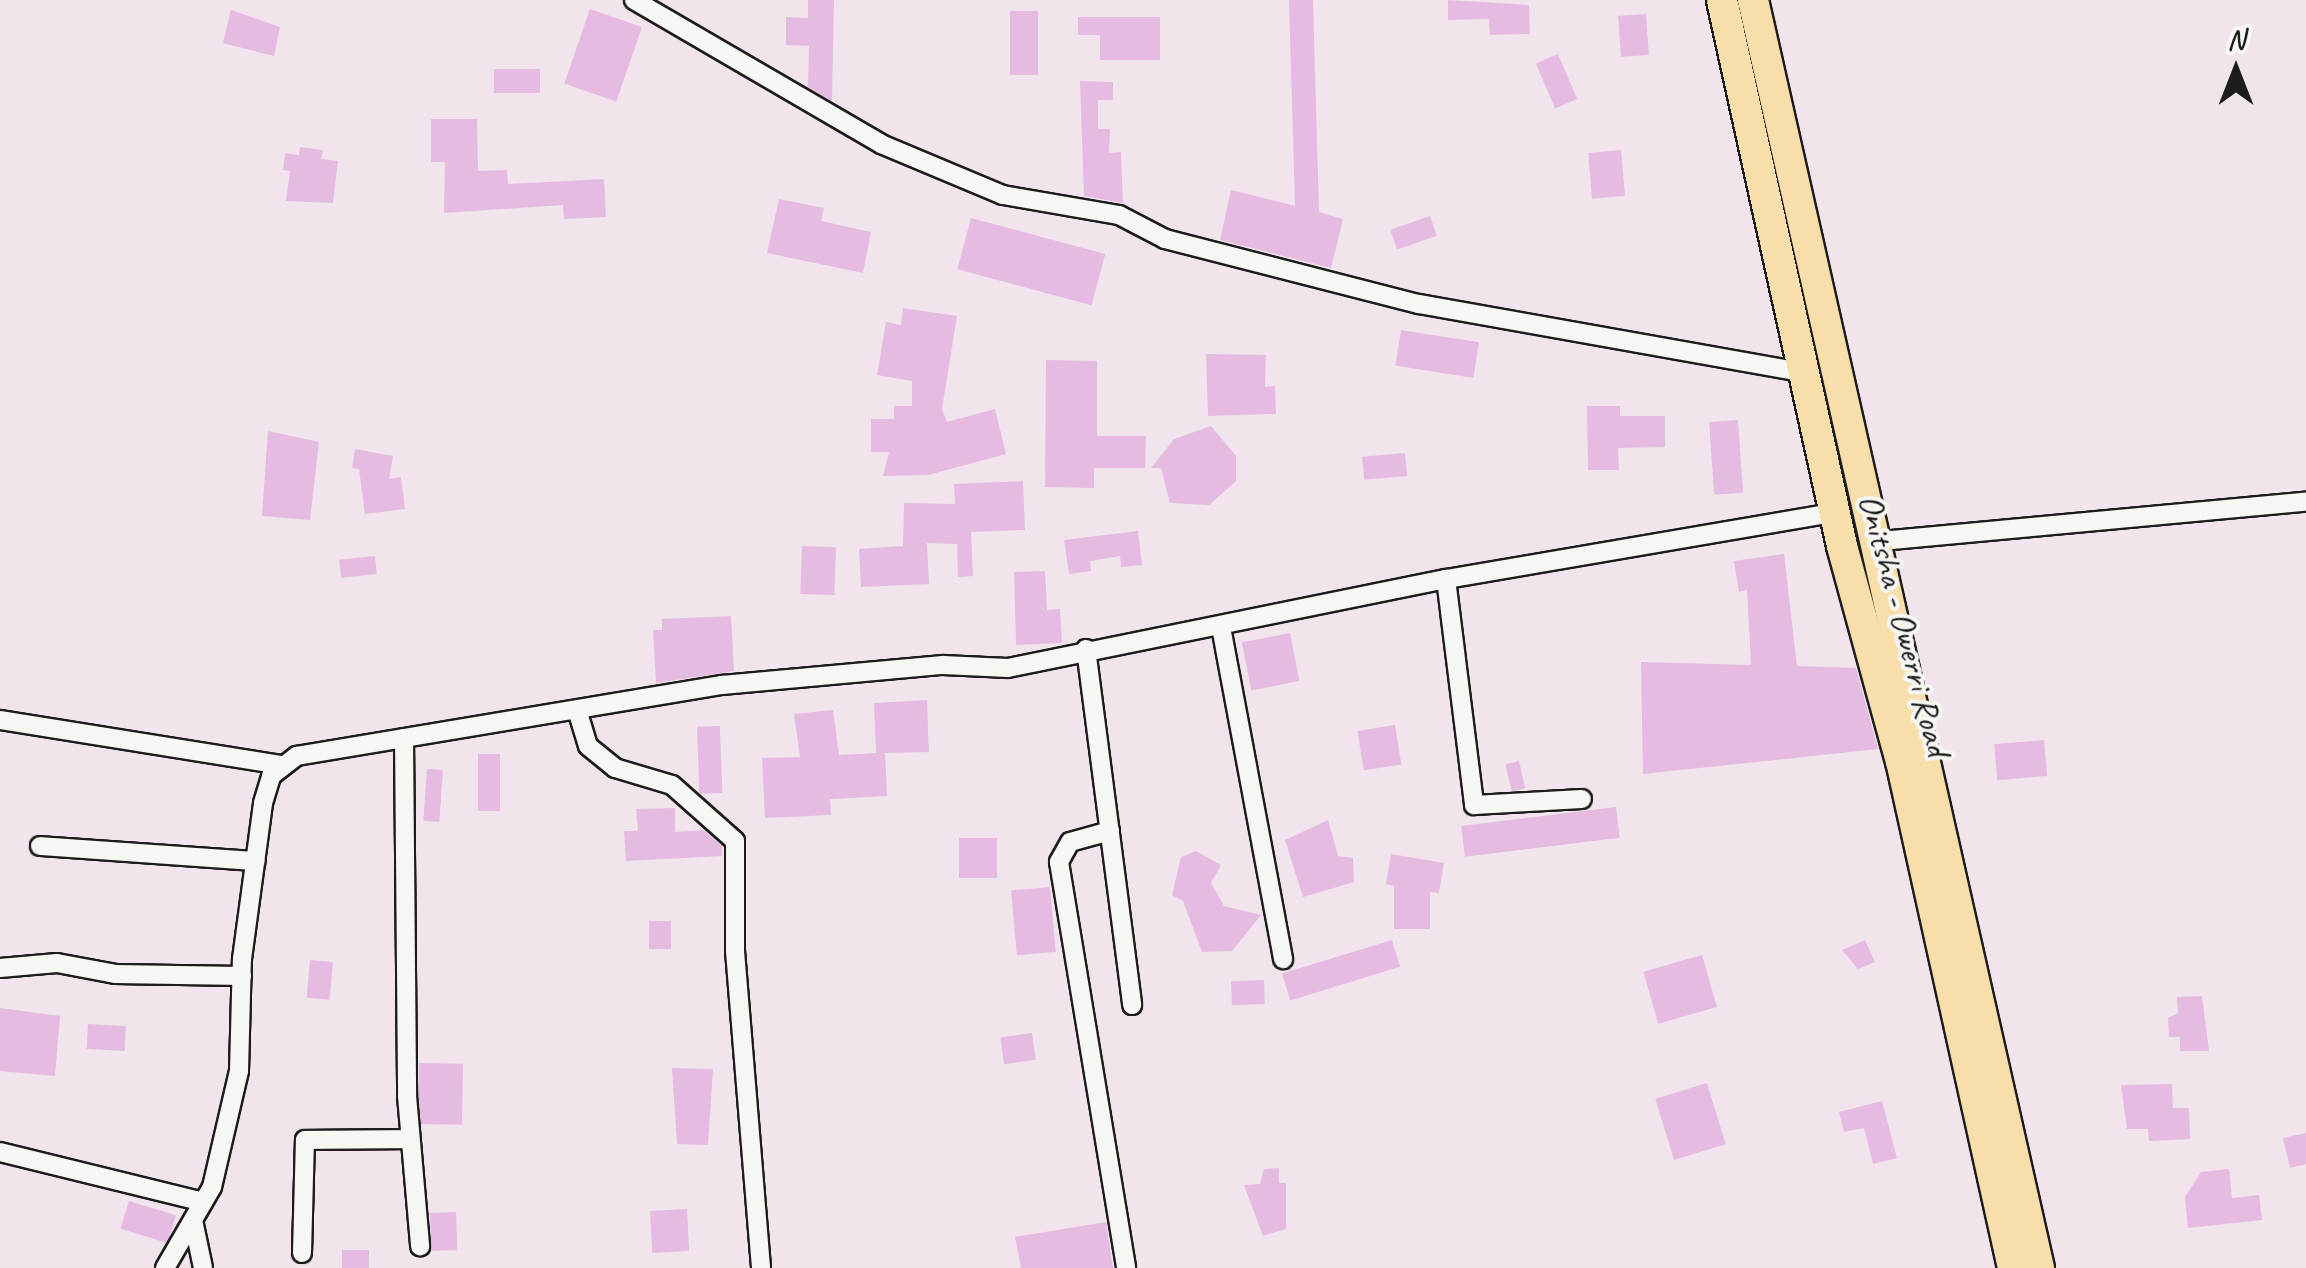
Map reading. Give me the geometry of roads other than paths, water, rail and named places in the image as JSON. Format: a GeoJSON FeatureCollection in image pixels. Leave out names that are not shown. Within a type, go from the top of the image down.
{"type":"FeatureCollection","features":[{"type":"Feature","properties":{"kind":"highway","name":"Onitsha - Owerri Road"},"geometry":{"type":"LineString","coordinates":[[1722,0],[1807,373],[1834,513],[1901,761],[2013,1268]]}},
{"type":"Feature","properties":{"kind":"highway","name":"Onitsha - Owerri Road"},"geometry":{"type":"LineString","coordinates":[[1753,0],[1871,542],[2039,1268]]}},
{"type":"Feature","properties":{"kind":"street"},"geometry":{"type":"LineString","coordinates":[[634,0],[881,144],[1003,195],[1118,215],[1165,239],[1419,304],[1807,373]]}},
{"type":"Feature","properties":{"kind":"street"},"geometry":{"type":"LineString","coordinates":[[1871,542],[2306,502]]}},
{"type":"Feature","properties":{"kind":"street"},"geometry":{"type":"LineString","coordinates":[[0,720],[282,765],[324,750],[578,713],[722,685],[942,665],[1008,668],[1086,649],[1220,628],[1446,579],[1834,513]]}},
{"type":"Feature","properties":{"kind":"street"},"geometry":{"type":"LineString","coordinates":[[1446,579],[1474,805],[1582,799]]}},
{"type":"Feature","properties":{"kind":"street"},"geometry":{"type":"LineString","coordinates":[[1220,628],[1283,959]]}},
{"type":"Feature","properties":{"kind":"street"},"geometry":{"type":"LineString","coordinates":[[1086,649],[1132,1006]]}},
{"type":"Feature","properties":{"kind":"street"},"geometry":{"type":"LineString","coordinates":[[578,713],[588,746],[615,768],[672,786],[735,841],[735,951],[761,1268]]}},
{"type":"Feature","properties":{"kind":"street"},"geometry":{"type":"LineString","coordinates":[[404,738],[410,1139],[420,1246]]}},
{"type":"Feature","properties":{"kind":"street"},"geometry":{"type":"LineString","coordinates":[[165,1268],[204,1202],[239,1071],[242,976],[255,861],[267,790],[282,765]]}},
{"type":"Feature","properties":{"kind":"street"},"geometry":{"type":"LineString","coordinates":[[1110,831],[1070,842],[1059,862],[1126,1268]]}},
{"type":"Feature","properties":{"kind":"street"},"geometry":{"type":"LineString","coordinates":[[40,846],[255,861]]}},
{"type":"Feature","properties":{"kind":"street"},"geometry":{"type":"LineString","coordinates":[[0,968],[56,963],[114,974],[242,976]]}},
{"type":"Feature","properties":{"kind":"street"},"geometry":{"type":"LineString","coordinates":[[302,1253],[304,1140],[410,1139]]}},
{"type":"Feature","properties":{"kind":"street"},"geometry":{"type":"LineString","coordinates":[[0,1152],[204,1202]]}},
{"type":"Feature","properties":{"kind":"street"},"geometry":{"type":"LineString","coordinates":[[193,1220],[204,1268]]}}]}
